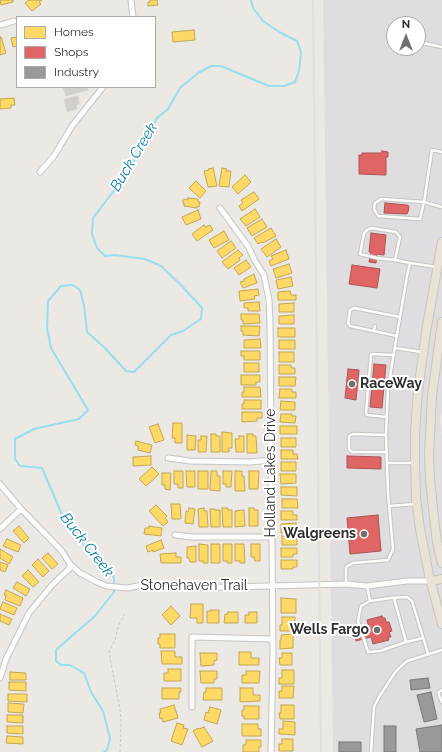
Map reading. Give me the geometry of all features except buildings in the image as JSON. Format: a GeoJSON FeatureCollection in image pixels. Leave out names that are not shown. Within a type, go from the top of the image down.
{"type":"FeatureCollection","features":[{"type":"Feature","properties":{"kind":"main road"},"geometry":{"type":"LineString","coordinates":[[442,242],[423,352],[416,410],[414,462],[417,504],[423,544],[442,624]]}},
{"type":"Feature","properties":{"kind":"main road"},"geometry":{"type":"LineString","coordinates":[[442,322],[430,410],[429,460],[431,499],[437,542],[442,563]]}},
{"type":"Feature","properties":{"kind":"main road"},"geometry":{"type":"LineString","coordinates":[[423,352],[437,354]]}},
{"type":"Feature","properties":{"kind":"main road"},"geometry":{"type":"LineString","coordinates":[[414,462],[429,460]]}},
{"type":"Feature","properties":{"kind":"main road"},"geometry":{"type":"LineString","coordinates":[[431,581],[442,579]]}},
{"type":"Feature","properties":{"kind":"street"},"geometry":{"type":"LineString","coordinates":[[131,0],[133,16]]}},
{"type":"Feature","properties":{"kind":"street"},"geometry":{"type":"LineString","coordinates":[[0,25],[14,21]]}},
{"type":"Feature","properties":{"kind":"street"},"geometry":{"type":"LineString","coordinates":[[40,172],[54,156],[72,126],[102,88]]}},
{"type":"Feature","properties":{"kind":"street","name":"Holland Lakes Drive"},"geometry":{"type":"LineString","coordinates":[[220,208],[248,246],[264,275],[269,300],[273,639],[271,752]]}},
{"type":"Feature","properties":{"kind":"street"},"geometry":{"type":"LineString","coordinates":[[168,458],[198,461],[250,462],[271,460]]}},
{"type":"Feature","properties":{"kind":"street","name":"Stonehaven Trail"},"geometry":{"type":"LineString","coordinates":[[0,484],[21,509],[61,550],[70,564],[80,573],[106,586],[128,588],[142,585],[191,588],[346,584],[366,586],[407,581],[431,581]]}},
{"type":"Feature","properties":{"kind":"street"},"geometry":{"type":"LineString","coordinates":[[0,529],[21,509]]}},
{"type":"Feature","properties":{"kind":"street"},"geometry":{"type":"LineString","coordinates":[[176,535],[192,537],[271,537]]}},
{"type":"Feature","properties":{"kind":"street"},"geometry":{"type":"LineString","coordinates":[[0,678],[6,659],[29,613],[52,585],[70,568],[70,564]]}},
{"type":"Feature","properties":{"kind":"street"},"geometry":{"type":"LineString","coordinates":[[192,707],[192,637],[273,639]]}},
{"type":"Feature","properties":{"kind":"lane"},"geometry":{"type":"LineString","coordinates":[[426,44],[442,47]]}},
{"type":"Feature","properties":{"kind":"lane"},"geometry":{"type":"LineString","coordinates":[[442,152],[432,150],[424,202],[420,219],[378,216],[374,209],[375,203],[381,199],[424,202],[442,207]]}},
{"type":"Feature","properties":{"kind":"lane"},"geometry":{"type":"LineString","coordinates":[[395,260],[400,237],[396,232],[371,228],[364,233],[360,254],[376,258],[438,267]]}},
{"type":"Feature","properties":{"kind":"lane"},"geometry":{"type":"LineString","coordinates":[[346,584],[346,567],[353,563],[388,560],[393,549],[386,452],[388,389],[410,263]]}},
{"type":"Feature","properties":{"kind":"lane"},"geometry":{"type":"LineString","coordinates":[[397,336],[350,326],[348,323],[350,310],[354,308],[400,317]]}},
{"type":"Feature","properties":{"kind":"lane"},"geometry":{"type":"LineString","coordinates":[[374,331],[375,326]]}},
{"type":"Feature","properties":{"kind":"lane"},"geometry":{"type":"LineString","coordinates":[[395,348],[423,352]]}},
{"type":"Feature","properties":{"kind":"lane"},"geometry":{"type":"LineString","coordinates":[[387,417],[366,414],[371,355],[394,355]]}},
{"type":"Feature","properties":{"kind":"lane"},"geometry":{"type":"LineString","coordinates":[[386,435],[353,434],[349,436],[349,449],[352,452],[386,452]]}},
{"type":"Feature","properties":{"kind":"lane"},"geometry":{"type":"LineString","coordinates":[[387,463],[414,462]]}},
{"type":"Feature","properties":{"kind":"lane"},"geometry":{"type":"LineString","coordinates":[[389,506],[417,504]]}},
{"type":"Feature","properties":{"kind":"lane"},"geometry":{"type":"LineString","coordinates":[[366,586],[370,601]]}},
{"type":"Feature","properties":{"kind":"lane"},"geometry":{"type":"LineString","coordinates":[[423,638],[380,651],[368,652],[358,621],[361,606],[370,601],[407,597],[412,601],[428,654]]}},
{"type":"Feature","properties":{"kind":"lane"},"geometry":{"type":"LineString","coordinates":[[394,598],[406,642]]}},
{"type":"Feature","properties":{"kind":"lane"},"geometry":{"type":"LineString","coordinates":[[371,752],[374,707],[396,671],[408,661],[442,650]]}},
{"type":"Feature","properties":{"kind":"lane"},"geometry":{"type":"LineString","coordinates":[[442,690],[439,692],[442,702]]}},
{"type":"Feature","properties":{"kind":"path"},"geometry":{"type":"LineString","coordinates":[[120,752],[120,710],[109,652],[115,640],[119,624],[125,614]]}},
{"type":"Feature","properties":{"kind":"shaded area"},"geometry":{"type":"Polygon","coordinates":[[[323,0],[442,0],[442,412],[440,418],[442,436],[442,752],[333,752],[323,0]]]}},
{"type":"Feature","properties":{"kind":"waterway","name":"Buck Creek"},"geometry":{"type":"LineString","coordinates":[[104,752],[107,750],[110,738],[103,711],[91,692],[84,673],[70,665],[61,665],[56,661],[56,650],[95,616],[114,592],[114,577],[84,545],[70,521],[63,517],[42,468],[20,466],[15,459],[15,439],[34,429],[79,419],[88,410],[51,348],[47,328],[48,301],[61,286],[73,285],[80,290],[84,305],[87,332],[105,348],[126,371],[134,372],[171,335],[183,331],[201,319],[202,308],[161,266],[145,259],[115,255],[105,256],[97,248],[92,234],[93,218],[112,193],[123,182],[157,118],[168,109],[180,88],[198,73],[211,66],[221,66],[269,86],[284,86],[295,82],[299,71],[301,52],[297,41],[281,33],[263,21],[253,8],[251,0]]}},
{"type":"Feature","properties":{"kind":"railway"},"geometry":{"type":"LineString","coordinates":[[313,0],[321,752]]}},
{"type":"Feature","properties":{"kind":"place","name":"RaceWay"},"geometry":{"type":"Point","coordinates":[352,384]}},
{"type":"Feature","properties":{"kind":"place","name":"Walgreens"},"geometry":{"type":"Point","coordinates":[364,534]}},
{"type":"Feature","properties":{"kind":"place","name":"Wells Fargo"},"geometry":{"type":"Point","coordinates":[377,630]}}]}
